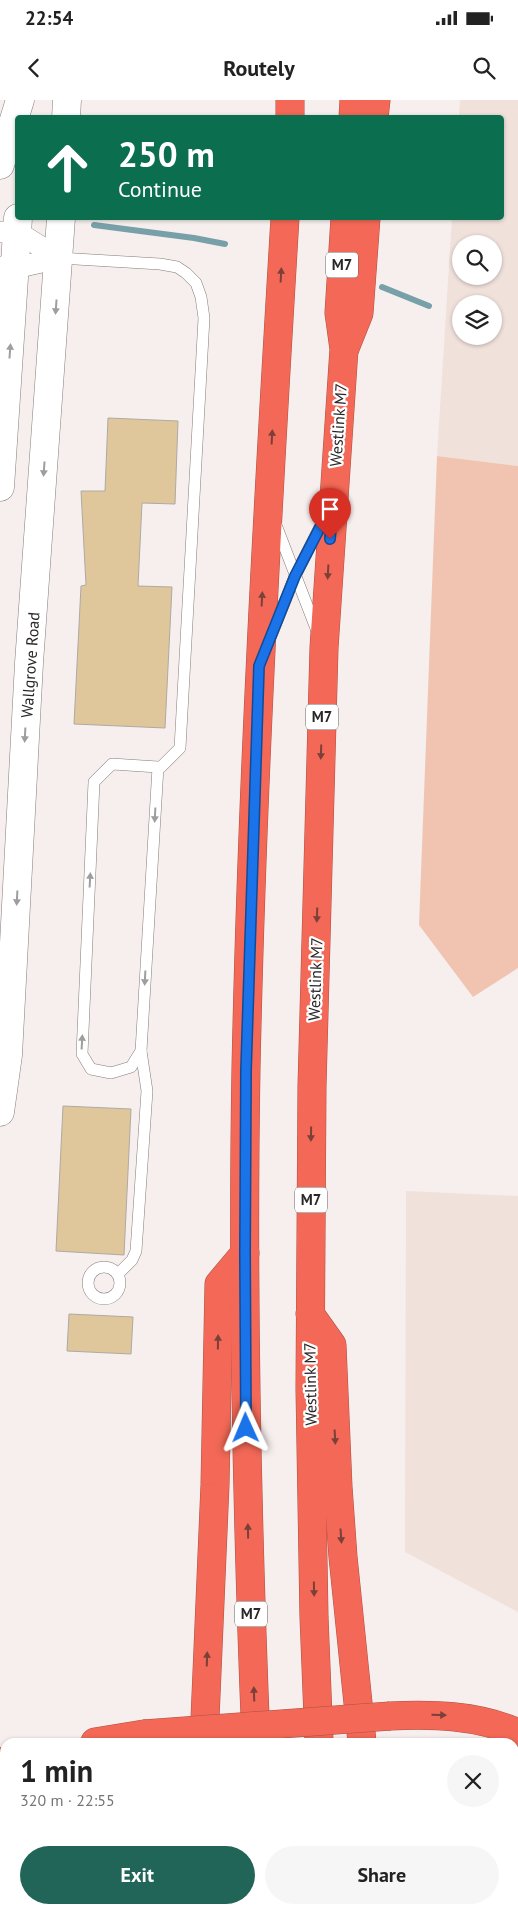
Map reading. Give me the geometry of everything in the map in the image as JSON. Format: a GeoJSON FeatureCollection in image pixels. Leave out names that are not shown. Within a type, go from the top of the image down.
{"type":"FeatureCollection","features":[{"type":"Feature","properties":{"kind":"highway"},"geometry":{"type":"LineString","coordinates":[[290,100],[290,115]]}},
{"type":"Feature","properties":{"kind":"highway"},"geometry":{"type":"LineString","coordinates":[[353,115],[354,100]]}},
{"type":"Feature","properties":{"kind":"highway"},"geometry":{"type":"LineString","coordinates":[[374,115],[376,100]]}},
{"type":"Feature","properties":{"kind":"highway","name":"M7"},"geometry":{"type":"LineString","coordinates":[[256,1738],[247,1485],[246,1070],[259,666],[285,220]]}},
{"type":"Feature","properties":{"kind":"highway","name":"Westlink M7"},"geometry":{"type":"LineString","coordinates":[[325,1488],[321,1389],[310,1314],[312,1086],[324,648],[344,349],[339,312],[346,220]]}},
{"type":"Feature","properties":{"kind":"highway"},"geometry":{"type":"LineString","coordinates":[[344,349],[359,312],[366,220]]}},
{"type":"Feature","properties":{"kind":"highway"},"geometry":{"type":"LineString","coordinates":[[204,1738],[215,1485],[220,1284],[245,1253]]}},
{"type":"Feature","properties":{"kind":"highway"},"geometry":{"type":"LineString","coordinates":[[320,1738],[325,1488]]}},
{"type":"Feature","properties":{"kind":"highway"},"geometry":{"type":"LineString","coordinates":[[325,1488],[343,1557],[362,1738]]}},
{"type":"Feature","properties":{"kind":"highway"},"geometry":{"type":"LineString","coordinates":[[120,1738],[144,1734],[421,1715],[449,1716],[482,1721],[518,1732]]}},
{"type":"Feature","properties":{"kind":"main road"},"geometry":{"type":"LineString","coordinates":[[15,115],[20,100]]}},
{"type":"Feature","properties":{"kind":"main road"},"geometry":{"type":"LineString","coordinates":[[23,115],[24,100]]}},
{"type":"Feature","properties":{"kind":"main road"},"geometry":{"type":"LineString","coordinates":[[66,115],[67,100]]}},
{"type":"Feature","properties":{"kind":"main road"},"geometry":{"type":"LineString","coordinates":[[0,165],[15,116]]}},
{"type":"Feature","properties":{"kind":"main road","name":"Wallgrove Road"},"geometry":{"type":"LineString","coordinates":[[0,1112],[8,1055],[29,663],[62,220]]}},
{"type":"Feature","properties":{"kind":"main road"},"geometry":{"type":"LineString","coordinates":[[0,487],[8,268],[12,227]]}},
{"type":"Feature","properties":{"kind":"street"},"geometry":{"type":"LineString","coordinates":[[12,227],[59,258]]}},
{"type":"Feature","properties":{"kind":"street"},"geometry":{"type":"LineString","coordinates":[[8,268],[59,258]]}},
{"type":"Feature","properties":{"kind":"lane"},"geometry":{"type":"LineString","coordinates":[[59,258],[160,264],[177,267],[186,273],[196,284],[202,297],[204,318],[180,748],[161,767],[112,764],[94,782],[82,1054],[92,1069],[111,1073],[131,1067],[140,1051]]}},
{"type":"Feature","properties":{"kind":"lane"},"geometry":{"type":"LineString","coordinates":[[259,666],[295,576],[333,502]]}},
{"type":"Feature","properties":{"kind":"lane"},"geometry":{"type":"LineString","coordinates":[[268,505],[324,648]]}},
{"type":"Feature","properties":{"kind":"lane"},"geometry":{"type":"LineString","coordinates":[[118,1274],[132,1260],[136,1251],[147,1091],[140,1051],[158,767]]}},
{"type":"Feature","properties":{"kind":"shaded area"},"geometry":{"type":"Polygon","coordinates":[[[460,100],[518,100],[518,466],[437,456],[452,220],[504,220],[504,115],[459,115],[460,100]]]}},
{"type":"Feature","properties":{"kind":"shaded area"},"geometry":{"type":"Polygon","coordinates":[[[437,456],[518,466],[518,968],[473,997],[419,925],[437,456]]]}},
{"type":"Feature","properties":{"kind":"shaded area"},"geometry":{"type":"Polygon","coordinates":[[[406,1191],[518,1196],[518,1612],[405,1552],[406,1191]]]}},
{"type":"Feature","properties":{"kind":"building"},"geometry":{"type":"Polygon","coordinates":[[[108,418],[178,421],[175,504],[142,503],[138,586],[172,587],[165,728],[74,724],[81,586],[86,585],[81,491],[105,491],[108,418]]]}},
{"type":"Feature","properties":{"kind":"building"},"geometry":{"type":"Polygon","coordinates":[[[63,1106],[131,1109],[124,1255],[56,1251],[63,1106]]]}},
{"type":"Feature","properties":{"kind":"building"},"geometry":{"type":"Polygon","coordinates":[[[69,1314],[133,1317],[131,1354],[67,1351],[69,1314]]]}},
{"type":"Feature","properties":{"kind":"waterway"},"geometry":{"type":"LineString","coordinates":[[94,225],[225,244]]}},
{"type":"Feature","properties":{"kind":"waterway"},"geometry":{"type":"LineString","coordinates":[[382,287],[429,306]]}},
{"type":"Feature","properties":{"kind":"route"},"geometry":{"type":"LineString","coordinates":[[246,1428],[246,1070],[259,666],[295,576],[333,502],[330,539]]}}]}
